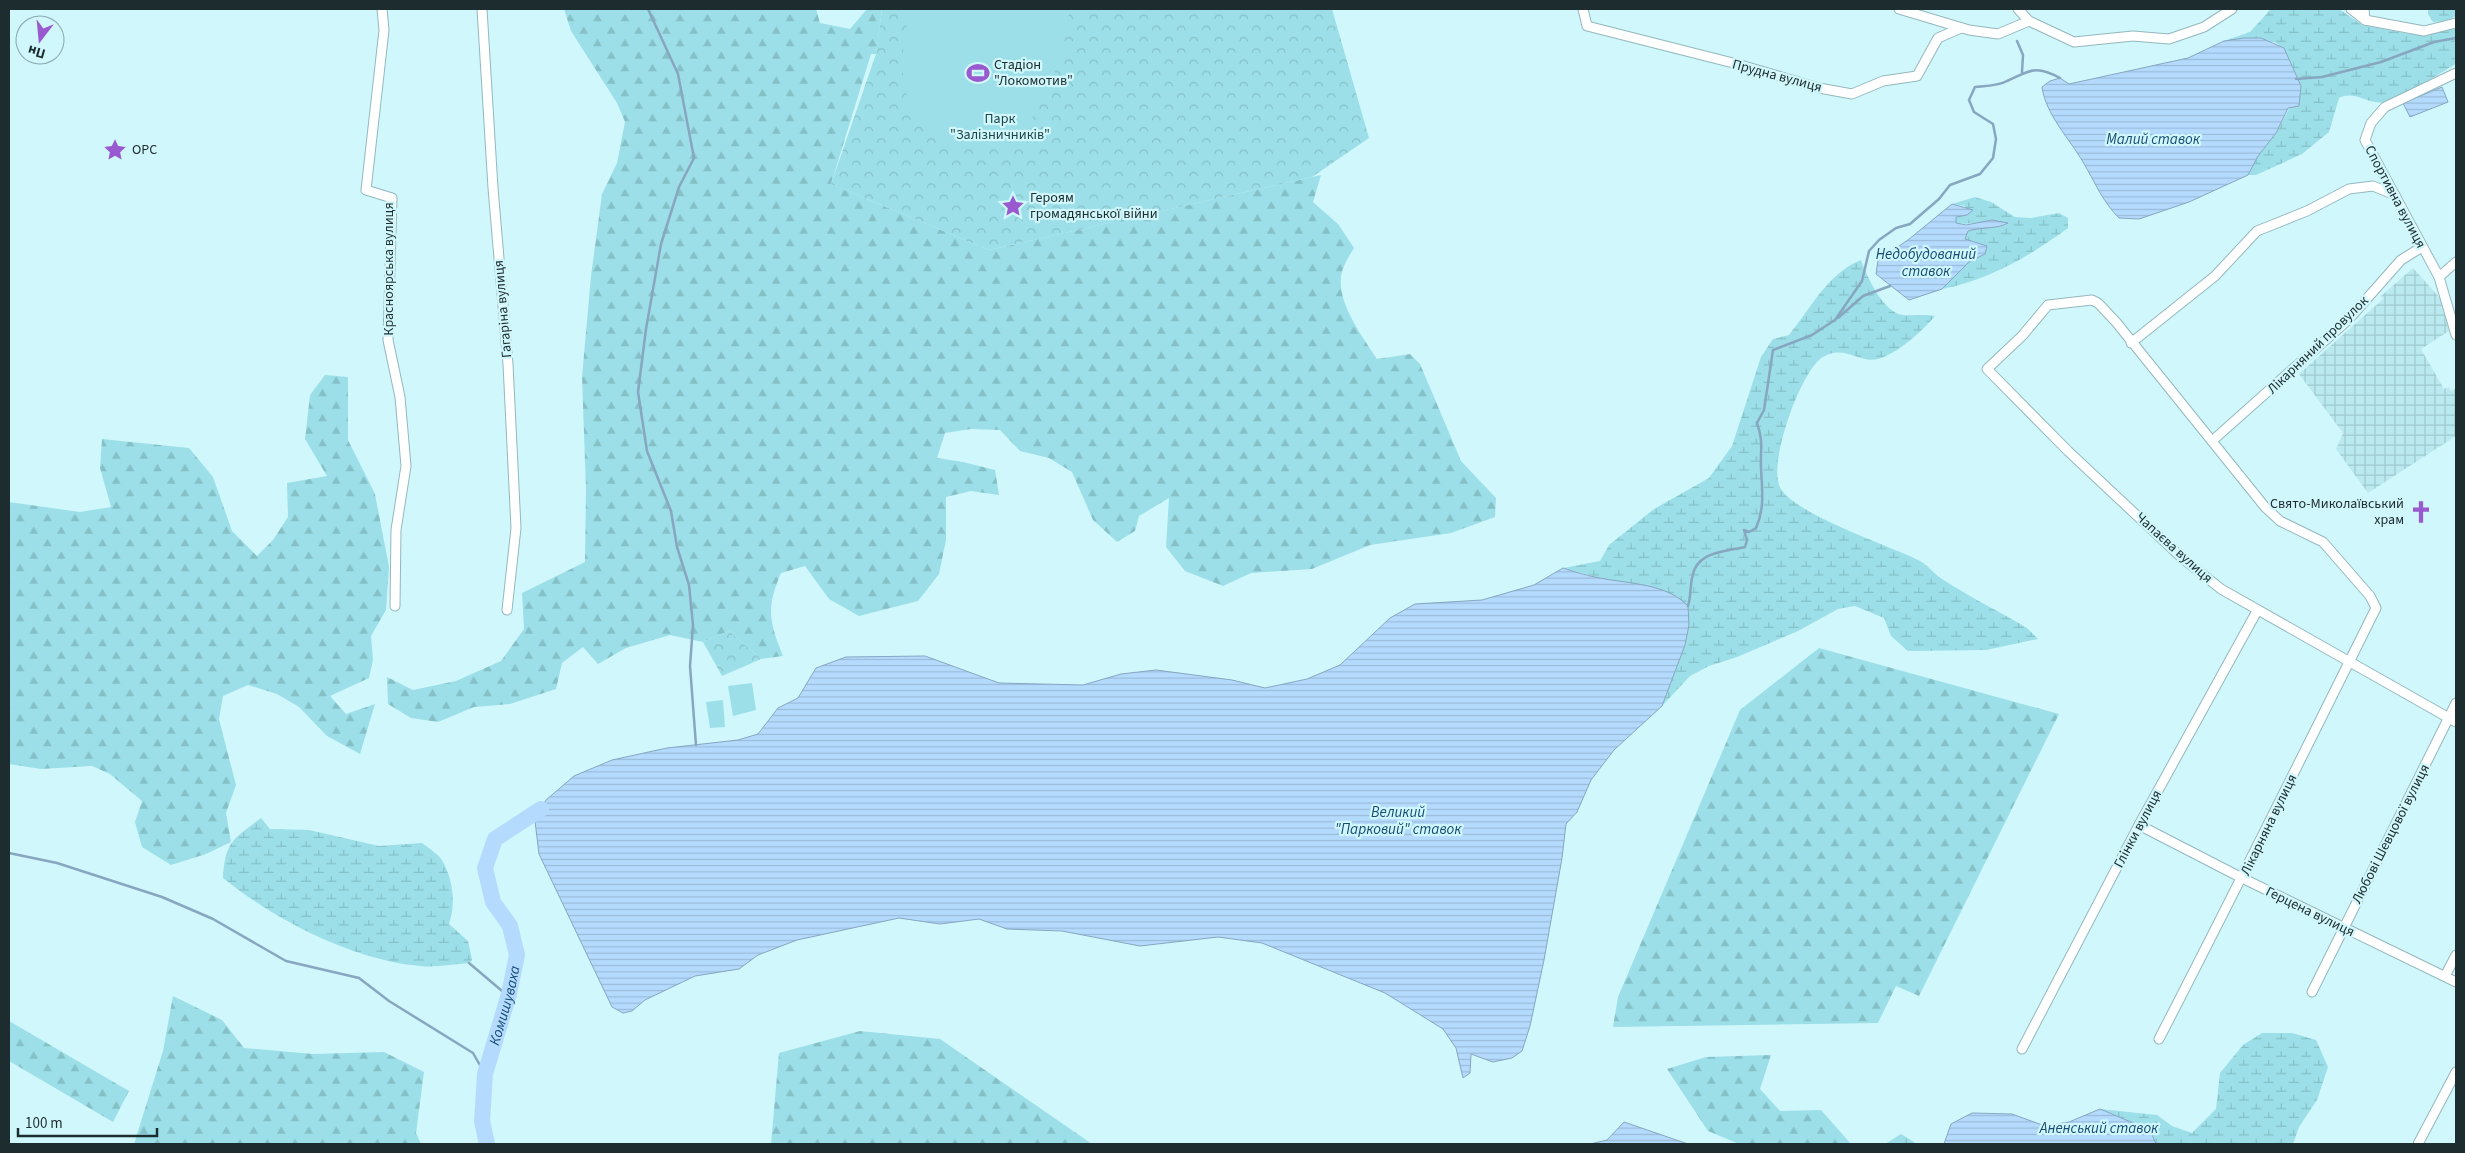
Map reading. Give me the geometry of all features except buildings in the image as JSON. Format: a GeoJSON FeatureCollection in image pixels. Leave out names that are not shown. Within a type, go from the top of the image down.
{"type":"FeatureCollection","features":[{"type":"Feature","properties":{"kind":"street","name":"Красноярська вулиця"},"geometry":{"type":"LineString","coordinates":[[382,9],[384,30],[366,190],[392,198],[388,340],[400,398],[406,466],[396,530],[395,606]]}},
{"type":"Feature","properties":{"kind":"street","name":"Гагаріна вулиця"},"geometry":{"type":"LineString","coordinates":[[482,9],[493,188],[508,364],[516,528],[507,610]]}},
{"type":"Feature","properties":{"kind":"street","name":"Прудна вулиця"},"geometry":{"type":"LineString","coordinates":[[1583,9],[1587,26],[1737,64],[1819,88],[1852,94],[1883,81],[1917,76],[1938,38]]}},
{"type":"Feature","properties":{"kind":"street"},"geometry":{"type":"LineString","coordinates":[[1898,9],[1961,28],[1998,34],[2029,21]]}},
{"type":"Feature","properties":{"kind":"street"},"geometry":{"type":"LineString","coordinates":[[2018,9],[2029,21],[2074,42],[2133,36],[2169,39],[2204,27],[2232,9]]}},
{"type":"Feature","properties":{"kind":"street"},"geometry":{"type":"LineString","coordinates":[[2351,9],[2364,20],[2424,31],[2456,23]]}},
{"type":"Feature","properties":{"kind":"street"},"geometry":{"type":"LineString","coordinates":[[2364,9],[2364,20]]}},
{"type":"Feature","properties":{"kind":"street"},"geometry":{"type":"LineString","coordinates":[[1932,19],[1938,38],[1961,28]]}},
{"type":"Feature","properties":{"kind":"street","name":"Спортивна вулиця"},"geometry":{"type":"LineString","coordinates":[[2456,73],[2385,107],[2371,123],[2365,140],[2439,277],[2456,335]]}},
{"type":"Feature","properties":{"kind":"street"},"geometry":{"type":"LineString","coordinates":[[2212,441],[2131,343],[2215,276],[2257,231],[2307,210],[2349,189],[2372,186],[2395,195]]}},
{"type":"Feature","properties":{"kind":"street","name":"Лікарняний провулок"},"geometry":{"type":"LineString","coordinates":[[2212,441],[2348,320],[2401,260],[2422,247]]}},
{"type":"Feature","properties":{"kind":"street"},"geometry":{"type":"LineString","coordinates":[[2439,277],[2456,262]]}},
{"type":"Feature","properties":{"kind":"street","name":"Чапаєва вулиця"},"geometry":{"type":"LineString","coordinates":[[2131,343],[2116,322],[2092,300],[2048,305],[2022,336],[1987,369],[2068,451],[2181,557],[2221,590],[2452,720]]}},
{"type":"Feature","properties":{"kind":"street","name":"Лікарняна вулиця"},"geometry":{"type":"LineString","coordinates":[[2159,1039],[2242,878],[2376,608],[2370,596],[2323,542],[2280,521],[2264,507],[2212,441]]}},
{"type":"Feature","properties":{"kind":"street","name":"Глінки вулиця"},"geometry":{"type":"LineString","coordinates":[[2022,1049],[2139,825],[2257,611]]}},
{"type":"Feature","properties":{"kind":"street","name":"Любові Шевцової вулиця"},"geometry":{"type":"LineString","coordinates":[[2312,992],[2452,720],[2456,703]]}},
{"type":"Feature","properties":{"kind":"street","name":"Герцена вулиця"},"geometry":{"type":"LineString","coordinates":[[2139,825],[2242,878],[2456,982]]}},
{"type":"Feature","properties":{"kind":"street"},"geometry":{"type":"LineString","coordinates":[[2445,976],[2456,955]]}},
{"type":"Feature","properties":{"kind":"street"},"geometry":{"type":"LineString","coordinates":[[2418,1144],[2456,1072]]}},
{"type":"Feature","properties":{"kind":"shaded area"},"geometry":{"type":"Polygon","coordinates":[[[2413,268],[2440,298],[2449,331],[2421,349],[2444,389],[2449,387],[2451,391],[2456,388],[2456,436],[2368,493],[2336,449],[2343,433],[2299,374],[2383,299],[2381,296],[2413,268]]]}},
{"type":"Feature","properties":{"kind":"green space"},"geometry":{"type":"Polygon","coordinates":[[[564,9],[816,9],[820,23],[850,29],[867,9],[882,9],[876,54],[871,54],[831,184],[989,250],[1321,175],[1313,202],[1338,224],[1354,248],[1344,266],[1341,280],[1345,304],[1357,328],[1377,359],[1410,354],[1420,364],[1461,461],[1496,498],[1495,517],[1451,533],[1370,545],[1312,569],[1251,573],[1223,586],[1185,571],[1166,547],[1169,498],[1139,516],[1135,531],[1117,542],[1093,520],[1072,472],[1049,458],[1020,451],[1000,430],[971,429],[945,433],[937,458],[995,470],[999,495],[971,491],[946,497],[946,540],[939,574],[918,601],[859,616],[829,599],[805,566],[781,573],[773,596],[771,605],[772,624],[783,656],[761,659],[729,631],[703,642],[670,635],[626,648],[598,664],[583,647],[562,663],[556,689],[510,704],[474,707],[438,722],[411,718],[388,704],[387,677],[413,690],[456,681],[501,661],[524,629],[522,593],[585,562],[586,489],[582,377],[591,276],[602,194],[617,163],[625,122],[617,103],[571,31],[564,9]]]}},
{"type":"Feature","properties":{"kind":"green space","name":"Парк \"Залізничників\""},"geometry":{"type":"Polygon","coordinates":[[[882,9],[1332,9],[1369,138],[1312,177],[989,250],[831,184],[876,54],[882,9]]]}},
{"type":"Feature","properties":{"kind":"green space","name":"Стадіон \"Локомотив\""},"geometry":{"type":"Polygon","coordinates":[[[911,9],[1070,9],[1063,48],[1046,94],[1029,123],[1020,134],[1010,142],[991,149],[964,148],[938,137],[922,125],[912,109],[906,90],[903,70],[903,50],[911,9]]]}},
{"type":"Feature","properties":{"kind":"green space"},"geometry":{"type":"Polygon","coordinates":[[[2271,9],[2339,9],[2362,25],[2409,34],[2424,34],[2456,28],[2456,64],[2392,100],[2372,102],[2351,96],[2339,98],[2329,132],[2302,154],[2256,175],[2248,175],[2258,156],[2276,133],[2301,86],[2284,48],[2274,42],[2224,41],[2250,32],[2271,9]]]}},
{"type":"Feature","properties":{"kind":"green space"},"geometry":{"type":"Polygon","coordinates":[[[2428,9],[2456,9],[2456,16],[2446,21],[2433,22],[2428,14],[2428,9]]]}},
{"type":"Feature","properties":{"kind":"green space"},"geometry":{"type":"Polygon","coordinates":[[[1975,197],[1991,202],[2015,217],[2031,218],[2059,213],[2068,218],[2068,228],[2008,266],[1976,280],[1942,289],[1969,262],[1985,254],[1973,242],[1964,239],[1968,231],[2008,223],[1995,221],[1969,224],[1956,223],[1956,217],[1967,215],[1965,206],[1952,204],[1975,197]]]}},
{"type":"Feature","properties":{"kind":"green space"},"geometry":{"type":"Polygon","coordinates":[[[1861,260],[1877,293],[1889,308],[1903,315],[1935,316],[1910,341],[1894,352],[1878,359],[1864,359],[1836,353],[1828,354],[1820,359],[1803,383],[1787,421],[1778,461],[1778,477],[1781,489],[1790,499],[1823,519],[1921,562],[1952,586],[2027,628],[2038,639],[1986,650],[1908,651],[1891,636],[1884,618],[1855,606],[1838,609],[1798,631],[1737,657],[1709,666],[1690,676],[1662,706],[1685,645],[1600,578],[1563,568],[1600,561],[1609,545],[1654,509],[1709,478],[1732,446],[1761,357],[1773,339],[1789,335],[1830,282],[1839,273],[1861,260]]]}},
{"type":"Feature","properties":{"kind":"green space"},"geometry":{"type":"Polygon","coordinates":[[[325,375],[348,377],[348,440],[375,494],[389,567],[386,610],[371,636],[373,660],[369,678],[330,696],[346,714],[375,704],[360,754],[327,736],[299,707],[277,694],[248,685],[223,696],[219,719],[236,785],[226,813],[231,842],[206,854],[171,865],[142,847],[135,822],[142,801],[110,774],[92,766],[41,769],[9,764],[9,502],[80,512],[111,507],[100,468],[102,439],[189,448],[213,477],[232,531],[257,556],[273,540],[288,517],[287,483],[327,476],[305,439],[310,395],[325,375]]]}},
{"type":"Feature","properties":{"kind":"green space"},"geometry":{"type":"Polygon","coordinates":[[[729,631],[761,659],[722,676],[703,642],[729,631]]]}},
{"type":"Feature","properties":{"kind":"green space"},"geometry":{"type":"Polygon","coordinates":[[[1819,648],[2059,714],[1919,996],[1896,986],[1878,1023],[1613,1027],[1618,997],[1740,710],[1819,648]]]}},
{"type":"Feature","properties":{"kind":"green space"},"geometry":{"type":"Polygon","coordinates":[[[752,683],[756,710],[733,716],[728,686],[752,683]]]}},
{"type":"Feature","properties":{"kind":"green space"},"geometry":{"type":"Polygon","coordinates":[[[723,700],[725,727],[710,728],[706,702],[723,700]]]}},
{"type":"Feature","properties":{"kind":"green space"},"geometry":{"type":"Polygon","coordinates":[[[261,818],[270,829],[309,830],[379,846],[422,843],[439,856],[449,876],[453,900],[449,924],[468,941],[472,960],[469,963],[426,966],[368,956],[316,936],[266,909],[223,878],[229,848],[238,836],[261,818]]]}},
{"type":"Feature","properties":{"kind":"green space"},"geometry":{"type":"Polygon","coordinates":[[[173,996],[222,1020],[244,1048],[313,1054],[384,1052],[424,1072],[416,1133],[421,1144],[134,1144],[163,1051],[173,996]]]}},
{"type":"Feature","properties":{"kind":"green space"},"geometry":{"type":"Polygon","coordinates":[[[9,1021],[129,1091],[113,1122],[9,1061],[9,1021]]]}},
{"type":"Feature","properties":{"kind":"green space"},"geometry":{"type":"Polygon","coordinates":[[[860,1031],[940,1039],[1092,1144],[771,1144],[779,1053],[860,1031]]]}},
{"type":"Feature","properties":{"kind":"green space"},"geometry":{"type":"Polygon","coordinates":[[[2262,1033],[2292,1033],[2316,1040],[2328,1067],[2317,1100],[2299,1127],[2293,1144],[2156,1144],[2150,1130],[2100,1109],[2157,1115],[2172,1126],[2192,1133],[2216,1109],[2220,1073],[2243,1045],[2262,1033]]]}},
{"type":"Feature","properties":{"kind":"green space"},"geometry":{"type":"Polygon","coordinates":[[[1771,1055],[1760,1089],[1780,1111],[1821,1110],[1851,1144],[1739,1144],[1708,1131],[1667,1069],[1706,1057],[1771,1055]]]}},
{"type":"Feature","properties":{"kind":"green space"},"geometry":{"type":"Polygon","coordinates":[[[1901,1134],[1917,1144],[1885,1144],[1901,1134]]]}},
{"type":"Feature","properties":{"kind":"water","name":"Малий ставок"},"geometry":{"type":"Polygon","coordinates":[[[2261,38],[2284,48],[2301,86],[2299,106],[2288,108],[2276,133],[2258,156],[2248,175],[2189,202],[2139,219],[2119,218],[2103,198],[2083,162],[2053,117],[2044,97],[2042,87],[2050,81],[2060,78],[2069,84],[2188,58],[2224,41],[2261,38]]]}},
{"type":"Feature","properties":{"kind":"water"},"geometry":{"type":"Polygon","coordinates":[[[2442,87],[2448,102],[2410,117],[2403,103],[2442,87]]]}},
{"type":"Feature","properties":{"kind":"water","name":"Недобудований ставок"},"geometry":{"type":"Polygon","coordinates":[[[1952,204],[1973,210],[1967,215],[1956,217],[1956,223],[1966,225],[1992,220],[2008,223],[1968,231],[1965,239],[1987,246],[1985,254],[1969,262],[1942,289],[1909,300],[1876,274],[1878,260],[1908,240],[1952,204]]]}},
{"type":"Feature","properties":{"kind":"water","name":"Великий \"Парковий\" ставок"},"geometry":{"type":"Polygon","coordinates":[[[1563,568],[1595,577],[1647,586],[1669,593],[1679,598],[1688,606],[1689,625],[1685,645],[1662,706],[1614,750],[1591,780],[1577,812],[1566,824],[1544,960],[1530,1026],[1522,1051],[1512,1058],[1493,1062],[1471,1054],[1470,1073],[1463,1078],[1456,1048],[1443,1029],[1385,993],[1262,943],[1218,937],[1140,946],[1062,931],[1007,929],[979,919],[940,924],[899,918],[797,940],[758,955],[739,969],[695,976],[645,1000],[632,1011],[623,1013],[612,1007],[539,854],[535,821],[546,800],[574,776],[612,760],[667,748],[738,740],[758,734],[778,708],[798,698],[816,668],[846,657],[925,656],[999,683],[1083,685],[1121,674],[1156,670],[1232,680],[1265,688],[1307,679],[1340,665],[1390,618],[1415,604],[1482,600],[1534,585],[1563,568]]]}},
{"type":"Feature","properties":{"kind":"water","name":"Аненський ставок"},"geometry":{"type":"Polygon","coordinates":[[[2100,1109],[2150,1130],[2156,1144],[1944,1144],[1951,1124],[1972,1113],[2012,1114],[2045,1126],[2069,1122],[2100,1109]]]}},
{"type":"Feature","properties":{"kind":"water"},"geometry":{"type":"Polygon","coordinates":[[[1624,1122],[1688,1144],[1590,1144],[1607,1140],[1624,1122]]]}},
{"type":"Feature","properties":{"kind":"waterway"},"geometry":{"type":"LineString","coordinates":[[648,9],[678,74],[694,158],[679,187],[661,244],[646,329],[638,392],[647,451],[671,511],[677,547],[689,585],[693,625],[690,666],[696,745]]}},
{"type":"Feature","properties":{"kind":"waterway"},"geometry":{"type":"LineString","coordinates":[[2296,79],[2322,77],[2381,62],[2434,42],[2456,38]]}},
{"type":"Feature","properties":{"kind":"waterway"},"geometry":{"type":"LineString","coordinates":[[2017,41],[2023,55],[2022,72]]}},
{"type":"Feature","properties":{"kind":"waterway"},"geometry":{"type":"LineString","coordinates":[[1688,606],[1692,578],[1699,562],[1712,554],[1745,547],[1747,540],[1744,530],[1749,532],[1756,528],[1759,521],[1762,506],[1761,441],[1757,423],[1764,410],[1773,350],[1812,335],[1835,320],[1862,281],[1869,251],[1879,240],[1896,228],[1910,224],[1939,199],[1950,185],[1980,174],[1993,158],[1996,139],[1993,124],[1974,112],[1969,100],[1975,87],[2000,84],[2033,70],[2044,71],[2060,78]]}},
{"type":"Feature","properties":{"kind":"waterway"},"geometry":{"type":"LineString","coordinates":[[1838,318],[1863,296],[1890,286]]}},
{"type":"Feature","properties":{"kind":"waterway","name":"Комишуваха"},"geometry":{"type":"LineString","coordinates":[[487,1144],[482,1121],[485,1074],[509,994],[517,955],[510,926],[493,902],[485,868],[495,839],[541,809]]}},
{"type":"Feature","properties":{"kind":"waterway"},"geometry":{"type":"LineString","coordinates":[[9,853],[57,863],[162,897],[213,919],[286,961],[359,978],[389,1001],[473,1053],[485,1074]]}},
{"type":"Feature","properties":{"kind":"waterway"},"geometry":{"type":"LineString","coordinates":[[469,963],[508,996]]}},
{"type":"Feature","properties":{"kind":"place","name":"Стадіон \"Локомотив\""},"geometry":{"type":"Point","coordinates":[978,73]}},
{"type":"Feature","properties":{"kind":"place","name":"ОРС"},"geometry":{"type":"Point","coordinates":[115,150]}},
{"type":"Feature","properties":{"kind":"place","name":"Героям громадянської війни"},"geometry":{"type":"Point","coordinates":[1013,206]}},
{"type":"Feature","properties":{"kind":"place","name":"Свято-Миколаївський храм"},"geometry":{"type":"Point","coordinates":[2421,512]}}]}
